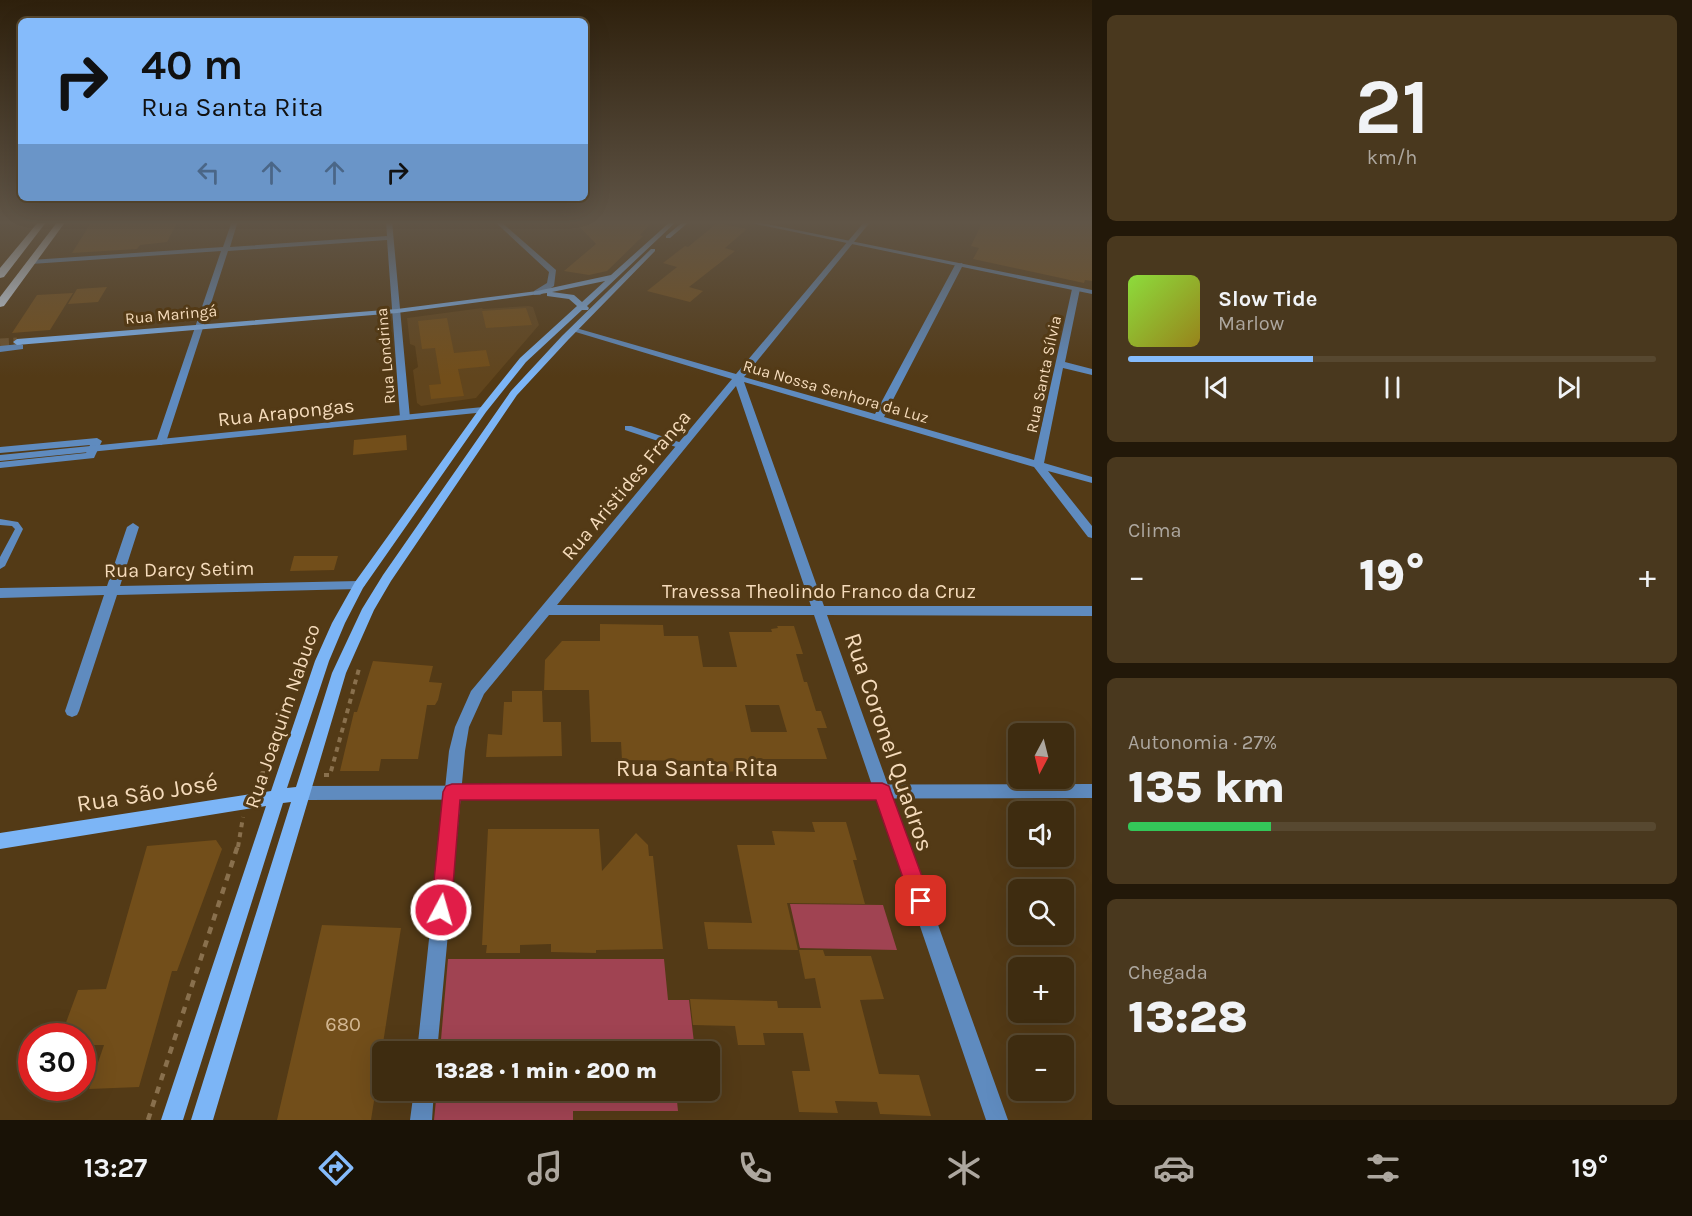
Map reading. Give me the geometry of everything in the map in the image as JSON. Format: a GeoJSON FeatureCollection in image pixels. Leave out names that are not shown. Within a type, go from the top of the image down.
{"type":"FeatureCollection","features":[{"type":"Feature","properties":{"kind":"highway"},"geometry":{"type":"LineString","coordinates":[[0,304],[23,273]]}},
{"type":"Feature","properties":{"kind":"main road","name":"Rua Joaquim Nabuco"},"geometry":{"type":"LineString","coordinates":[[172,1120],[322,659],[336,628],[359,585],[483,410],[537,345],[616,273]]}},
{"type":"Feature","properties":{"kind":"main road","name":"Rua Joaquim Nabuco"},"geometry":{"type":"LineString","coordinates":[[202,1120],[339,673],[368,609],[393,568],[503,408],[573,330],[630,273]]}},
{"type":"Feature","properties":{"kind":"main road","name":"Rua Maringá"},"geometry":{"type":"LineString","coordinates":[[19,344],[397,311],[537,293],[613,276]]}},
{"type":"Feature","properties":{"kind":"main road"},"geometry":{"type":"LineString","coordinates":[[537,293],[565,296],[582,304],[586,310],[586,317]]}},
{"type":"Feature","properties":{"kind":"main road"},"geometry":{"type":"LineString","coordinates":[[483,410],[503,408]]}},
{"type":"Feature","properties":{"kind":"main road","name":"Rua São José"},"geometry":{"type":"LineString","coordinates":[[0,841],[302,792]]}},
{"type":"Feature","properties":{"kind":"street"},"geometry":{"type":"LineString","coordinates":[[162,442],[217,273]]}},
{"type":"Feature","properties":{"kind":"street","name":"Rua Londrina"},"geometry":{"type":"LineString","coordinates":[[394,273],[405,418]]}},
{"type":"Feature","properties":{"kind":"street"},"geometry":{"type":"LineString","coordinates":[[537,293],[551,284],[554,280],[554,273]]}},
{"type":"Feature","properties":{"kind":"street","name":"Rua Aristides França"},"geometry":{"type":"LineString","coordinates":[[428,1041],[452,792],[457,751],[468,710],[478,691],[824,273]]}},
{"type":"Feature","properties":{"kind":"street"},"geometry":{"type":"LineString","coordinates":[[878,418],[955,273]]}},
{"type":"Feature","properties":{"kind":"street"},"geometry":{"type":"LineString","coordinates":[[999,273],[1092,292]]}},
{"type":"Feature","properties":{"kind":"street","name":"Rua Santa Sílvia"},"geometry":{"type":"LineString","coordinates":[[1038,465],[1076,289]]}},
{"type":"Feature","properties":{"kind":"street","name":"Rua Nossa Senhora da Luz"},"geometry":{"type":"LineString","coordinates":[[573,330],[1092,480]]}},
{"type":"Feature","properties":{"kind":"street"},"geometry":{"type":"LineString","coordinates":[[0,349],[19,344]]}},
{"type":"Feature","properties":{"kind":"street"},"geometry":{"type":"LineString","coordinates":[[1060,364],[1092,372]]}},
{"type":"Feature","properties":{"kind":"street","name":"Rua Coronel Quadros"},"geometry":{"type":"LineString","coordinates":[[738,378],[997,1120]]}},
{"type":"Feature","properties":{"kind":"street","name":"Rua Arapongas"},"geometry":{"type":"LineString","coordinates":[[0,458],[483,410]]}},
{"type":"Feature","properties":{"kind":"street","name":"Rua Arapongas"},"geometry":{"type":"LineString","coordinates":[[0,450],[97,441],[90,456],[0,465]]}},
{"type":"Feature","properties":{"kind":"street"},"geometry":{"type":"LineString","coordinates":[[1038,465],[1092,534]]}},
{"type":"Feature","properties":{"kind":"street"},"geometry":{"type":"LineString","coordinates":[[72,711],[133,527]]}},
{"type":"Feature","properties":{"kind":"street","name":"Rua Darcy Setim"},"geometry":{"type":"LineString","coordinates":[[0,593],[359,585]]}},
{"type":"Feature","properties":{"kind":"street","name":"Travessa Theolindo Franco da Cruz"},"geometry":{"type":"LineString","coordinates":[[546,610],[1092,611]]}},
{"type":"Feature","properties":{"kind":"street","name":"Rua Santa Rita"},"geometry":{"type":"LineString","coordinates":[[302,792],[1092,791]]}},
{"type":"Feature","properties":{"kind":"street"},"geometry":{"type":"LineString","coordinates":[[421,1120],[423,1101]]}},
{"type":"Feature","properties":{"kind":"lane"},"geometry":{"type":"LineString","coordinates":[[628,428],[682,446]]}},
{"type":"Feature","properties":{"kind":"lane"},"geometry":{"type":"LineString","coordinates":[[0,522],[15,524],[19,529],[0,566]]}},
{"type":"Feature","properties":{"kind":"path"},"geometry":{"type":"LineString","coordinates":[[330,775],[363,656]]}},
{"type":"Feature","properties":{"kind":"path"},"geometry":{"type":"LineString","coordinates":[[253,787],[259,782],[262,773]]}},
{"type":"Feature","properties":{"kind":"path"},"geometry":{"type":"LineString","coordinates":[[148,1120],[241,837],[243,829],[241,824]]}},
{"type":"Feature","properties":{"kind":"shaded area"},"geometry":{"type":"Polygon","coordinates":[[[533,307],[539,325],[476,398],[421,406],[417,403],[413,370],[418,367],[415,346],[410,344],[407,318],[482,308],[533,307]]]}},
{"type":"Feature","properties":{"kind":"shaded area"},"geometry":{"type":"Polygon","coordinates":[[[790,904],[883,905],[897,950],[800,948],[790,904]]]}},
{"type":"Feature","properties":{"kind":"shaded area"},"geometry":{"type":"Polygon","coordinates":[[[448,959],[664,959],[668,1000],[689,1000],[694,1041],[441,1041],[448,959]]]}},
{"type":"Feature","properties":{"kind":"shaded area"},"geometry":{"type":"Polygon","coordinates":[[[436,1101],[677,1101],[678,1111],[573,1111],[573,1120],[434,1120],[436,1101]]]}},
{"type":"Feature","properties":{"kind":"building"},"geometry":{"type":"Polygon","coordinates":[[[669,273],[707,273],[689,287],[703,291],[690,302],[647,291],[669,273]]]}},
{"type":"Feature","properties":{"kind":"building"},"geometry":{"type":"Polygon","coordinates":[[[1039,273],[1092,273],[1092,281],[1085,280],[1084,283],[1039,273]]]}},
{"type":"Feature","properties":{"kind":"building"},"geometry":{"type":"Polygon","coordinates":[[[107,287],[98,302],[68,304],[77,289],[107,287]]]}},
{"type":"Feature","properties":{"kind":"building"},"geometry":{"type":"Polygon","coordinates":[[[73,293],[50,330],[12,333],[37,295],[73,293]]]}},
{"type":"Feature","properties":{"kind":"building"},"geometry":{"type":"Polygon","coordinates":[[[526,308],[532,325],[486,328],[482,311],[526,308]]]}},
{"type":"Feature","properties":{"kind":"building"},"geometry":{"type":"Polygon","coordinates":[[[447,318],[454,353],[486,350],[490,366],[458,369],[464,396],[431,399],[429,385],[441,384],[435,348],[422,349],[418,321],[447,318]]]}},
{"type":"Feature","properties":{"kind":"building"},"geometry":{"type":"Polygon","coordinates":[[[406,435],[407,450],[353,455],[354,440],[406,435]]]}},
{"type":"Feature","properties":{"kind":"building"},"geometry":{"type":"Polygon","coordinates":[[[294,556],[338,556],[334,570],[290,571],[294,556]]]}},
{"type":"Feature","properties":{"kind":"building"},"geometry":{"type":"Polygon","coordinates":[[[600,624],[663,625],[664,636],[698,636],[703,667],[737,667],[729,632],[772,632],[771,629],[778,628],[777,626],[794,626],[803,654],[796,654],[804,682],[807,682],[816,711],[821,711],[827,728],[817,728],[827,759],[757,759],[760,771],[705,772],[704,761],[622,760],[621,742],[591,742],[589,690],[544,690],[545,660],[562,641],[600,641],[600,624]],[[745,705],[751,732],[787,732],[779,705],[745,705]]]}},
{"type":"Feature","properties":{"kind":"building"},"geometry":{"type":"Polygon","coordinates":[[[373,661],[433,666],[429,682],[442,683],[438,700],[435,705],[427,705],[418,759],[381,759],[379,771],[340,771],[354,712],[357,712],[373,661]]]}},
{"type":"Feature","properties":{"kind":"building"},"geometry":{"type":"Polygon","coordinates":[[[512,691],[542,691],[543,722],[561,722],[562,756],[486,757],[488,734],[502,735],[504,702],[512,702],[512,691]]]}},
{"type":"Feature","properties":{"kind":"building"},"geometry":{"type":"Polygon","coordinates":[[[812,822],[846,822],[857,860],[853,860],[865,904],[787,903],[798,950],[708,949],[704,922],[752,923],[737,845],[775,845],[772,831],[815,832],[812,822]]]}},
{"type":"Feature","properties":{"kind":"building"},"geometry":{"type":"Polygon","coordinates":[[[488,829],[599,829],[602,871],[636,833],[648,845],[649,856],[653,856],[663,949],[596,950],[596,953],[551,952],[551,944],[520,945],[520,953],[486,953],[487,945],[482,945],[488,829]]]}},
{"type":"Feature","properties":{"kind":"building"},"geometry":{"type":"Polygon","coordinates":[[[216,840],[222,849],[177,971],[172,971],[139,1087],[96,1089],[96,1068],[104,1045],[96,1045],[96,1023],[66,1023],[78,990],[106,989],[147,846],[216,840]]]}},
{"type":"Feature","properties":{"kind":"building"},"geometry":{"type":"Polygon","coordinates":[[[322,925],[401,928],[383,1041],[372,1041],[372,1101],[374,1101],[371,1120],[277,1120],[322,925]]]}},
{"type":"Feature","properties":{"kind":"building"},"geometry":{"type":"Polygon","coordinates":[[[799,950],[823,950],[825,956],[871,956],[884,999],[860,1000],[879,1074],[919,1075],[931,1116],[880,1114],[877,1102],[835,1101],[838,1113],[799,1112],[792,1071],[810,1071],[803,1033],[763,1033],[765,1045],[738,1045],[735,1026],[693,1025],[690,999],[777,1001],[778,1008],[821,1008],[815,978],[805,979],[799,950]]]}},
{"type":"Feature","properties":{"kind":"tunnel"},"geometry":{"type":"LineString","coordinates":[[0,343],[17,342]]}},
{"type":"Feature","properties":{"kind":"route"},"geometry":{"type":"LineString","coordinates":[[441,910],[452,792],[882,792],[921,901]]}}]}
